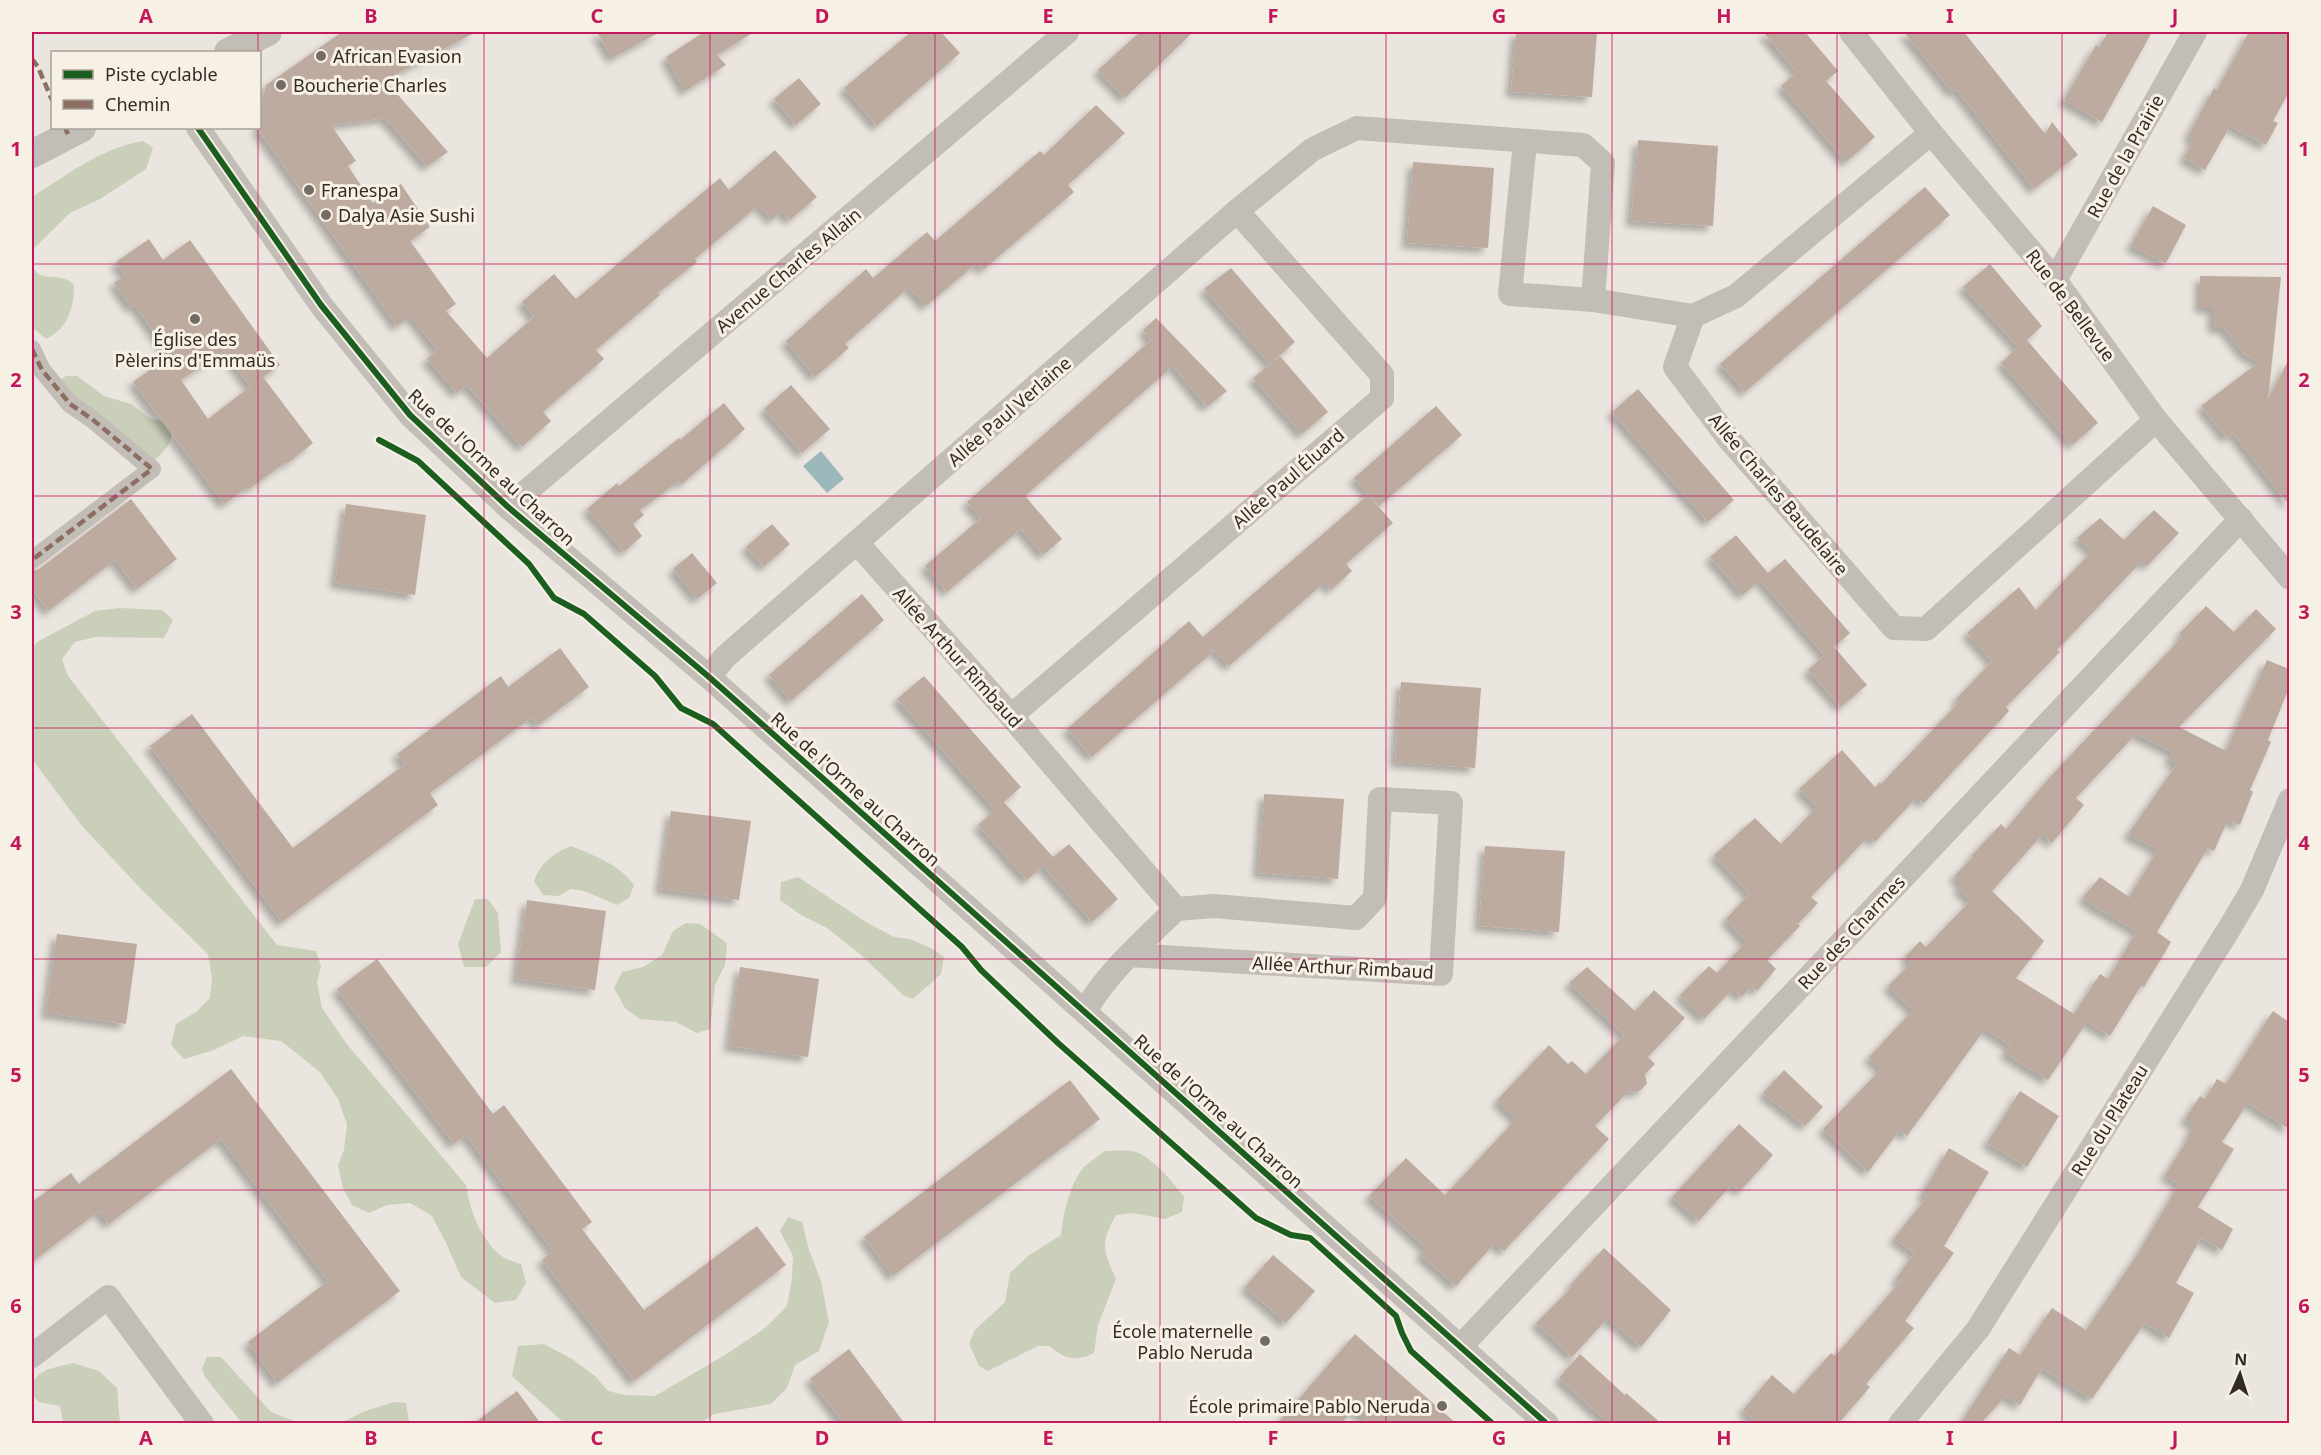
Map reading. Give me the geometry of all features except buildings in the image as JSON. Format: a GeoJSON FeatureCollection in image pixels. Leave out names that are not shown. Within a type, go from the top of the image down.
{"type":"FeatureCollection","features":[{"type":"Feature","properties":{"kind":"street"},"geometry":{"type":"LineString","coordinates":[[230,51],[268,32]]}},
{"type":"Feature","properties":{"kind":"street","name":"Avenue Charles Allain"},"geometry":{"type":"LineString","coordinates":[[508,507],[1067,32]]}},
{"type":"Feature","properties":{"kind":"street","name":"Rue de Bellevue"},"geometry":{"type":"LineString","coordinates":[[1851,32],[1931,133],[2055,280],[2156,420],[2289,578]]}},
{"type":"Feature","properties":{"kind":"street","name":"Rue de la Prairie"},"geometry":{"type":"LineString","coordinates":[[2055,280],[2195,32]]}},
{"type":"Feature","properties":{"kind":"street","name":"Allée Paul Verlaine"},"geometry":{"type":"LineString","coordinates":[[709,677],[725,657],[1237,211],[1313,149],[1357,128],[1583,145],[1604,163],[1593,300]]}},
{"type":"Feature","properties":{"kind":"street"},"geometry":{"type":"LineString","coordinates":[[32,154],[79,129]]}},
{"type":"Feature","properties":{"kind":"street","name":"Rue de l'Orme au Charron"},"geometry":{"type":"LineString","coordinates":[[199,129],[321,305],[402,406],[508,507],[709,677],[1547,1424]]}},
{"type":"Feature","properties":{"kind":"street"},"geometry":{"type":"LineString","coordinates":[[1525,142],[1510,294],[1593,300],[1693,316],[1736,296],[1931,133]]}},
{"type":"Feature","properties":{"kind":"street","name":"Allée Paul Éluard"},"geometry":{"type":"LineString","coordinates":[[1011,716],[1382,398],[1382,375],[1237,211]]}},
{"type":"Feature","properties":{"kind":"street","name":"Allée Charles Baudelaire"},"geometry":{"type":"LineString","coordinates":[[1693,316],[1675,367],[1729,439],[1894,628],[1926,629],[2156,420]]}},
{"type":"Feature","properties":{"kind":"street"},"geometry":{"type":"LineString","coordinates":[[32,349],[42,370],[70,404],[101,426],[152,469],[32,560]]}},
{"type":"Feature","properties":{"kind":"street","name":"Rue des Charmes"},"geometry":{"type":"LineString","coordinates":[[1461,1346],[2241,519]]}},
{"type":"Feature","properties":{"kind":"street","name":"Allée Arthur Rimbaud"},"geometry":{"type":"LineString","coordinates":[[857,543],[1011,716],[1176,909],[1214,906],[1356,918],[1375,898],[1380,799],[1451,803],[1441,974],[1130,955]]}},
{"type":"Feature","properties":{"kind":"street","name":"Rue du Plateau"},"geometry":{"type":"LineString","coordinates":[[1900,1424],[1978,1329],[2229,929],[2252,890],[2289,800]]}},
{"type":"Feature","properties":{"kind":"street"},"geometry":{"type":"LineString","coordinates":[[1085,1011],[1098,988],[1176,909]]}},
{"type":"Feature","properties":{"kind":"street"},"geometry":{"type":"LineString","coordinates":[[32,1356],[108,1297],[202,1424]]}},
{"type":"Feature","properties":{"kind":"green space"},"geometry":{"type":"Polygon","coordinates":[[[143,141],[153,148],[146,169],[100,199],[70,213],[32,250],[32,197],[71,171],[99,156],[143,141]]]}},
{"type":"Feature","properties":{"kind":"green space"},"geometry":{"type":"Polygon","coordinates":[[[32,260],[37,273],[42,276],[62,278],[74,285],[73,302],[65,323],[46,339],[32,327],[32,260]]]}},
{"type":"Feature","properties":{"kind":"green space"},"geometry":{"type":"Polygon","coordinates":[[[66,376],[77,376],[104,396],[131,404],[151,419],[170,422],[172,434],[167,447],[155,460],[135,455],[58,382],[66,376]]]}},
{"type":"Feature","properties":{"kind":"green space"},"geometry":{"type":"Polygon","coordinates":[[[119,608],[162,610],[173,620],[164,638],[95,637],[75,642],[62,659],[68,676],[277,945],[316,951],[321,966],[317,982],[322,1008],[346,1043],[466,1185],[476,1222],[492,1247],[504,1257],[521,1264],[526,1283],[516,1300],[495,1303],[461,1277],[432,1216],[410,1203],[387,1205],[369,1213],[352,1205],[343,1188],[338,1165],[344,1150],[347,1124],[338,1099],[320,1072],[281,1041],[243,1036],[214,1050],[184,1059],[171,1045],[176,1024],[196,1012],[210,998],[212,979],[208,954],[143,891],[82,826],[32,759],[32,649],[37,642],[95,611],[119,608]]]}},
{"type":"Feature","properties":{"kind":"green space"},"geometry":{"type":"Polygon","coordinates":[[[571,846],[606,861],[621,871],[634,885],[629,898],[617,905],[584,891],[571,889],[559,896],[543,895],[534,881],[537,874],[548,859],[571,846]]]}},
{"type":"Feature","properties":{"kind":"green space"},"geometry":{"type":"Polygon","coordinates":[[[798,877],[866,922],[894,937],[910,939],[933,949],[944,957],[941,974],[913,999],[903,995],[860,954],[827,928],[801,915],[780,900],[781,882],[798,877]]]}},
{"type":"Feature","properties":{"kind":"green space"},"geometry":{"type":"Polygon","coordinates":[[[475,899],[488,899],[498,913],[501,952],[486,967],[464,967],[458,944],[475,899]]]}},
{"type":"Feature","properties":{"kind":"green space"},"geometry":{"type":"Polygon","coordinates":[[[686,923],[700,924],[727,943],[725,965],[715,985],[710,1029],[697,1033],[676,1022],[640,1019],[625,1008],[614,988],[622,972],[643,967],[662,955],[673,931],[686,923]]]}},
{"type":"Feature","properties":{"kind":"green space"},"geometry":{"type":"Polygon","coordinates":[[[1105,1151],[1135,1152],[1152,1162],[1184,1197],[1182,1212],[1165,1219],[1133,1213],[1116,1215],[1107,1233],[1105,1247],[1116,1279],[1098,1325],[1094,1353],[1081,1358],[1070,1358],[1049,1346],[1038,1346],[988,1371],[979,1366],[969,1344],[975,1330],[1005,1302],[1010,1273],[1028,1256],[1061,1235],[1066,1208],[1075,1181],[1085,1166],[1105,1151]]]}},
{"type":"Feature","properties":{"kind":"green space"},"geometry":{"type":"Polygon","coordinates":[[[788,1217],[802,1222],[809,1250],[821,1281],[829,1322],[819,1351],[795,1365],[787,1388],[771,1404],[714,1414],[701,1423],[564,1423],[512,1376],[518,1346],[544,1344],[572,1359],[595,1376],[608,1391],[625,1395],[655,1396],[725,1355],[765,1328],[787,1306],[793,1256],[780,1231],[788,1217]]]}},
{"type":"Feature","properties":{"kind":"green space"},"geometry":{"type":"Polygon","coordinates":[[[207,1357],[221,1357],[271,1412],[299,1423],[341,1423],[365,1411],[394,1402],[406,1403],[409,1421],[408,1424],[242,1423],[205,1377],[202,1368],[207,1357]]]}},
{"type":"Feature","properties":{"kind":"green space"},"geometry":{"type":"Polygon","coordinates":[[[73,1363],[99,1371],[117,1388],[120,1423],[63,1423],[60,1406],[39,1402],[32,1395],[35,1379],[44,1371],[73,1363]]]}},
{"type":"Feature","properties":{"kind":"water"},"geometry":{"type":"Polygon","coordinates":[[[821,451],[844,479],[827,493],[803,466],[821,451]]]}},
{"type":"Feature","properties":{"kind":"marked path"},"geometry":{"type":"LineString","coordinates":[[32,59],[38,67],[51,98]]}},
{"type":"Feature","properties":{"kind":"marked path"},"geometry":{"type":"LineString","coordinates":[[66,129],[68,134]]}},
{"type":"Feature","properties":{"kind":"marked path"},"geometry":{"type":"LineString","coordinates":[[32,349],[42,370],[70,404],[92,419],[152,469],[32,560]]}},
{"type":"Feature","properties":{"kind":"cycle path"},"geometry":{"type":"LineString","coordinates":[[199,129],[321,305],[410,415],[508,507],[709,677],[1547,1424]]}},
{"type":"Feature","properties":{"kind":"cycle path"},"geometry":{"type":"LineString","coordinates":[[379,440],[418,461],[529,564],[554,598],[584,614],[655,676],[681,708],[713,724],[962,947],[981,970],[1058,1043],[1256,1218],[1291,1235],[1310,1238],[1396,1316],[1411,1351],[1493,1424]]}},
{"type":"Feature","properties":{"kind":"place","name":"African Evasion"},"geometry":{"type":"Point","coordinates":[321,56]}},
{"type":"Feature","properties":{"kind":"place","name":"Boucherie Charles"},"geometry":{"type":"Point","coordinates":[281,85]}},
{"type":"Feature","properties":{"kind":"place","name":"Franespa"},"geometry":{"type":"Point","coordinates":[309,190]}},
{"type":"Feature","properties":{"kind":"place","name":"Dalya Asie Sushi"},"geometry":{"type":"Point","coordinates":[326,215]}},
{"type":"Feature","properties":{"kind":"place","name":"Église des Pèlerins d'Emmaüs"},"geometry":{"type":"Point","coordinates":[195,319]}},
{"type":"Feature","properties":{"kind":"place","name":"École maternelle Pablo Neruda"},"geometry":{"type":"Point","coordinates":[1265,1341]}},
{"type":"Feature","properties":{"kind":"place","name":"École primaire Pablo Neruda"},"geometry":{"type":"Point","coordinates":[1442,1406]}}]}
